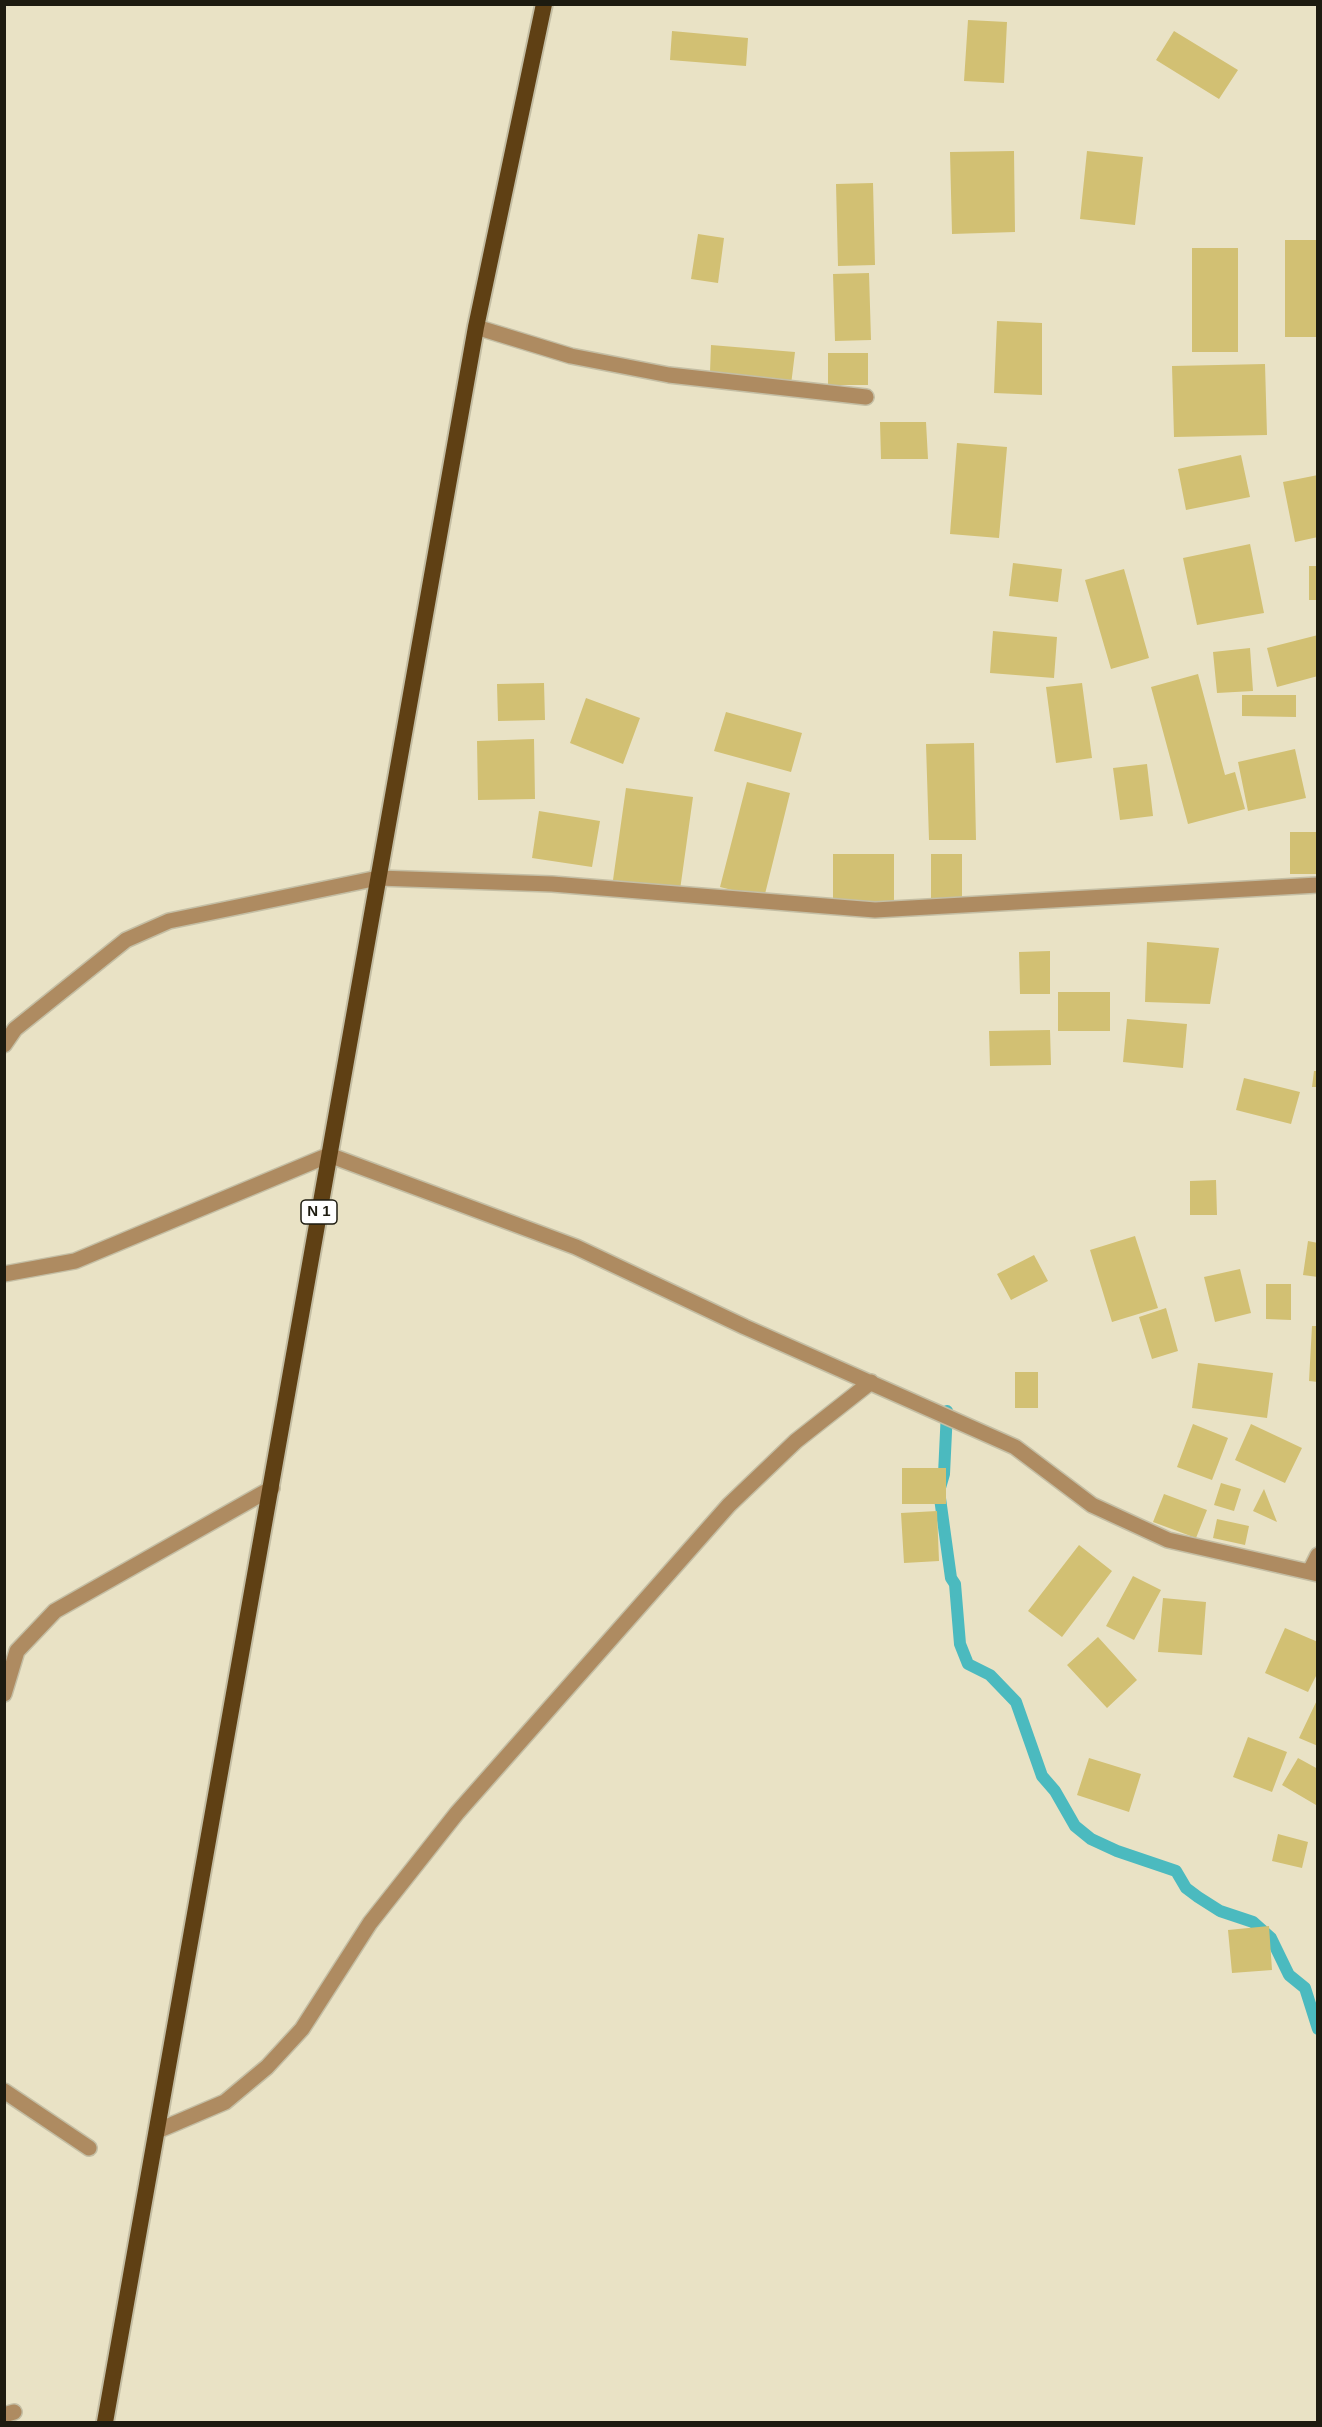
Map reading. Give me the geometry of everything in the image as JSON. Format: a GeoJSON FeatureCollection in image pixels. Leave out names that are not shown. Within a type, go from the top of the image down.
{"type":"FeatureCollection","features":[{"type":"Feature","properties":{"kind":"highway","name":"N 1"},"geometry":{"type":"LineString","coordinates":[[105,2422],[476,327],[544,4]]}},
{"type":"Feature","properties":{"kind":"street"},"geometry":{"type":"LineString","coordinates":[[476,327],[571,356],[669,375],[866,398]]}},
{"type":"Feature","properties":{"kind":"street"},"geometry":{"type":"LineString","coordinates":[[4,1045],[15,1029],[126,940],[169,921],[378,878],[552,884],[875,910],[1317,885]]}},
{"type":"Feature","properties":{"kind":"street"},"geometry":{"type":"LineString","coordinates":[[4,1274],[75,1261],[329,1155],[576,1247],[745,1327],[1015,1447],[1092,1505],[1168,1540],[1314,1573],[1317,1555]]}},
{"type":"Feature","properties":{"kind":"street"},"geometry":{"type":"LineString","coordinates":[[157,2130],[225,2102],[267,2067],[302,2029],[370,1923],[465,1804],[729,1505],[796,1441],[871,1382]]}},
{"type":"Feature","properties":{"kind":"street"},"geometry":{"type":"LineString","coordinates":[[4,1694],[17,1651],[55,1611],[272,1488]]}},
{"type":"Feature","properties":{"kind":"street"},"geometry":{"type":"LineString","coordinates":[[4,2091],[89,2148]]}},
{"type":"Feature","properties":{"kind":"building"},"geometry":{"type":"Polygon","coordinates":[[[968,20],[1007,22],[1004,83],[964,81],[968,20]]]}},
{"type":"Feature","properties":{"kind":"building"},"geometry":{"type":"Polygon","coordinates":[[[672,31],[748,38],[746,66],[670,60],[672,31]]]}},
{"type":"Feature","properties":{"kind":"building"},"geometry":{"type":"Polygon","coordinates":[[[1174,31],[1238,70],[1219,99],[1156,60],[1174,31]]]}},
{"type":"Feature","properties":{"kind":"building"},"geometry":{"type":"Polygon","coordinates":[[[1014,151],[1015,232],[952,234],[950,152],[1014,151]]]}},
{"type":"Feature","properties":{"kind":"building"},"geometry":{"type":"Polygon","coordinates":[[[1087,151],[1143,157],[1135,225],[1080,219],[1087,151]]]}},
{"type":"Feature","properties":{"kind":"building"},"geometry":{"type":"Polygon","coordinates":[[[873,183],[875,265],[838,266],[836,184],[873,183]]]}},
{"type":"Feature","properties":{"kind":"building"},"geometry":{"type":"Polygon","coordinates":[[[698,234],[724,238],[718,283],[691,279],[698,234]]]}},
{"type":"Feature","properties":{"kind":"building"},"geometry":{"type":"Polygon","coordinates":[[[1285,240],[1318,240],[1318,337],[1285,337],[1285,240]]]}},
{"type":"Feature","properties":{"kind":"building"},"geometry":{"type":"Polygon","coordinates":[[[1192,248],[1238,248],[1238,352],[1192,352],[1192,248]]]}},
{"type":"Feature","properties":{"kind":"building"},"geometry":{"type":"Polygon","coordinates":[[[869,273],[871,340],[835,341],[833,274],[869,273]]]}},
{"type":"Feature","properties":{"kind":"building"},"geometry":{"type":"Polygon","coordinates":[[[997,321],[1042,323],[1042,395],[994,393],[997,321]]]}},
{"type":"Feature","properties":{"kind":"building"},"geometry":{"type":"Polygon","coordinates":[[[711,345],[795,352],[791,385],[710,372],[711,345]]]}},
{"type":"Feature","properties":{"kind":"building"},"geometry":{"type":"Polygon","coordinates":[[[828,353],[868,353],[868,385],[828,385],[828,353]]]}},
{"type":"Feature","properties":{"kind":"building"},"geometry":{"type":"Polygon","coordinates":[[[1265,364],[1267,435],[1174,437],[1172,366],[1265,364]]]}},
{"type":"Feature","properties":{"kind":"building"},"geometry":{"type":"Polygon","coordinates":[[[880,422],[926,422],[928,459],[881,459],[880,422]]]}},
{"type":"Feature","properties":{"kind":"building"},"geometry":{"type":"Polygon","coordinates":[[[957,443],[1007,447],[999,538],[950,534],[957,443]]]}},
{"type":"Feature","properties":{"kind":"building"},"geometry":{"type":"Polygon","coordinates":[[[1241,455],[1250,497],[1186,510],[1178,469],[1241,455]]]}},
{"type":"Feature","properties":{"kind":"building"},"geometry":{"type":"Polygon","coordinates":[[[1318,475],[1318,537],[1295,542],[1283,482],[1318,475]]]}},
{"type":"Feature","properties":{"kind":"building"},"geometry":{"type":"Polygon","coordinates":[[[1250,544],[1264,613],[1197,625],[1183,558],[1250,544]]]}},
{"type":"Feature","properties":{"kind":"building"},"geometry":{"type":"Polygon","coordinates":[[[1013,563],[1062,569],[1058,602],[1009,596],[1013,563]]]}},
{"type":"Feature","properties":{"kind":"building"},"geometry":{"type":"Polygon","coordinates":[[[1309,566],[1318,566],[1318,600],[1309,600],[1309,566]]]}},
{"type":"Feature","properties":{"kind":"building"},"geometry":{"type":"Polygon","coordinates":[[[1124,569],[1149,658],[1111,669],[1085,580],[1124,569]]]}},
{"type":"Feature","properties":{"kind":"building"},"geometry":{"type":"Polygon","coordinates":[[[993,631],[1057,637],[1054,678],[990,673],[993,631]]]}},
{"type":"Feature","properties":{"kind":"building"},"geometry":{"type":"Polygon","coordinates":[[[1318,635],[1318,676],[1277,687],[1267,648],[1318,635]]]}},
{"type":"Feature","properties":{"kind":"building"},"geometry":{"type":"Polygon","coordinates":[[[1250,648],[1253,691],[1217,693],[1213,652],[1250,648]]]}},
{"type":"Feature","properties":{"kind":"building"},"geometry":{"type":"Polygon","coordinates":[[[1198,674],[1225,775],[1235,772],[1245,809],[1188,824],[1151,687],[1198,674]]]}},
{"type":"Feature","properties":{"kind":"building"},"geometry":{"type":"Polygon","coordinates":[[[544,683],[545,720],[498,721],[497,684],[544,683]]]}},
{"type":"Feature","properties":{"kind":"building"},"geometry":{"type":"Polygon","coordinates":[[[1082,683],[1092,758],[1056,763],[1046,687],[1082,683]]]}},
{"type":"Feature","properties":{"kind":"building"},"geometry":{"type":"Polygon","coordinates":[[[1242,695],[1296,695],[1296,717],[1242,716],[1242,695]]]}},
{"type":"Feature","properties":{"kind":"building"},"geometry":{"type":"Polygon","coordinates":[[[586,698],[640,718],[623,764],[570,743],[586,698]]]}},
{"type":"Feature","properties":{"kind":"building"},"geometry":{"type":"Polygon","coordinates":[[[726,712],[802,733],[791,772],[714,751],[726,712]]]}},
{"type":"Feature","properties":{"kind":"building"},"geometry":{"type":"Polygon","coordinates":[[[534,739],[535,799],[478,800],[477,741],[534,739]]]}},
{"type":"Feature","properties":{"kind":"building"},"geometry":{"type":"Polygon","coordinates":[[[974,743],[976,840],[929,840],[926,744],[974,743]]]}},
{"type":"Feature","properties":{"kind":"building"},"geometry":{"type":"Polygon","coordinates":[[[1295,749],[1306,798],[1248,811],[1238,762],[1295,749]]]}},
{"type":"Feature","properties":{"kind":"building"},"geometry":{"type":"Polygon","coordinates":[[[1147,764],[1153,816],[1120,820],[1113,768],[1147,764]]]}},
{"type":"Feature","properties":{"kind":"building"},"geometry":{"type":"Polygon","coordinates":[[[747,782],[790,793],[764,898],[720,887],[747,782]]]}},
{"type":"Feature","properties":{"kind":"building"},"geometry":{"type":"Polygon","coordinates":[[[626,788],[693,797],[680,890],[613,880],[626,788]]]}},
{"type":"Feature","properties":{"kind":"building"},"geometry":{"type":"Polygon","coordinates":[[[539,811],[600,821],[592,867],[532,858],[539,811]]]}},
{"type":"Feature","properties":{"kind":"building"},"geometry":{"type":"Polygon","coordinates":[[[1290,832],[1316,832],[1316,874],[1290,874],[1290,832]]]}},
{"type":"Feature","properties":{"kind":"building"},"geometry":{"type":"Polygon","coordinates":[[[833,854],[894,854],[894,901],[833,901],[833,854]]]}},
{"type":"Feature","properties":{"kind":"building"},"geometry":{"type":"Polygon","coordinates":[[[931,854],[962,854],[962,899],[931,899],[931,854]]]}},
{"type":"Feature","properties":{"kind":"building"},"geometry":{"type":"Polygon","coordinates":[[[1147,942],[1219,948],[1210,1004],[1145,1002],[1147,942]]]}},
{"type":"Feature","properties":{"kind":"building"},"geometry":{"type":"Polygon","coordinates":[[[1050,951],[1050,994],[1020,994],[1019,952],[1050,951]]]}},
{"type":"Feature","properties":{"kind":"building"},"geometry":{"type":"Polygon","coordinates":[[[1058,992],[1110,992],[1110,1031],[1058,1031],[1058,992]]]}},
{"type":"Feature","properties":{"kind":"building"},"geometry":{"type":"Polygon","coordinates":[[[1127,1019],[1187,1024],[1183,1068],[1123,1062],[1127,1019]]]}},
{"type":"Feature","properties":{"kind":"building"},"geometry":{"type":"Polygon","coordinates":[[[1050,1030],[1051,1065],[990,1066],[989,1031],[1050,1030]]]}},
{"type":"Feature","properties":{"kind":"building"},"geometry":{"type":"Polygon","coordinates":[[[1314,1071],[1318,1071],[1318,1087],[1312,1087],[1314,1071]]]}},
{"type":"Feature","properties":{"kind":"building"},"geometry":{"type":"Polygon","coordinates":[[[1244,1078],[1300,1092],[1291,1124],[1236,1110],[1244,1078]]]}},
{"type":"Feature","properties":{"kind":"building"},"geometry":{"type":"Polygon","coordinates":[[[1216,1180],[1217,1215],[1190,1215],[1190,1181],[1216,1180]]]}},
{"type":"Feature","properties":{"kind":"building"},"geometry":{"type":"Polygon","coordinates":[[[1135,1236],[1158,1308],[1112,1322],[1090,1250],[1135,1236]]]}},
{"type":"Feature","properties":{"kind":"building"},"geometry":{"type":"Polygon","coordinates":[[[1308,1241],[1318,1243],[1318,1277],[1303,1275],[1308,1241]]]}},
{"type":"Feature","properties":{"kind":"building"},"geometry":{"type":"Polygon","coordinates":[[[1034,1255],[1048,1281],[1011,1300],[997,1274],[1034,1255]]]}},
{"type":"Feature","properties":{"kind":"building"},"geometry":{"type":"Polygon","coordinates":[[[1240,1269],[1251,1313],[1215,1322],[1204,1277],[1240,1269]]]}},
{"type":"Feature","properties":{"kind":"building"},"geometry":{"type":"Polygon","coordinates":[[[1266,1284],[1291,1284],[1291,1320],[1266,1319],[1266,1284]]]}},
{"type":"Feature","properties":{"kind":"building"},"geometry":{"type":"Polygon","coordinates":[[[1166,1308],[1178,1351],[1152,1359],[1139,1317],[1166,1308]]]}},
{"type":"Feature","properties":{"kind":"building"},"geometry":{"type":"Polygon","coordinates":[[[1312,1326],[1318,1326],[1318,1382],[1309,1381],[1312,1326]]]}},
{"type":"Feature","properties":{"kind":"building"},"geometry":{"type":"Polygon","coordinates":[[[1198,1363],[1273,1373],[1267,1418],[1192,1408],[1198,1363]]]}},
{"type":"Feature","properties":{"kind":"building"},"geometry":{"type":"Polygon","coordinates":[[[1015,1372],[1038,1372],[1038,1408],[1015,1408],[1015,1372]]]}},
{"type":"Feature","properties":{"kind":"building"},"geometry":{"type":"Polygon","coordinates":[[[1193,1424],[1228,1438],[1212,1480],[1177,1467],[1193,1424]]]}},
{"type":"Feature","properties":{"kind":"building"},"geometry":{"type":"Polygon","coordinates":[[[1251,1424],[1302,1448],[1285,1483],[1235,1460],[1251,1424]]]}},
{"type":"Feature","properties":{"kind":"building"},"geometry":{"type":"Polygon","coordinates":[[[902,1468],[946,1468],[946,1504],[902,1504],[902,1468]]]}},
{"type":"Feature","properties":{"kind":"building"},"geometry":{"type":"Polygon","coordinates":[[[1221,1483],[1241,1489],[1234,1511],[1214,1505],[1221,1483]]]}},
{"type":"Feature","properties":{"kind":"building"},"geometry":{"type":"Polygon","coordinates":[[[1264,1489],[1277,1522],[1253,1511],[1264,1489]]]}},
{"type":"Feature","properties":{"kind":"building"},"geometry":{"type":"Polygon","coordinates":[[[1164,1494],[1207,1510],[1196,1538],[1153,1522],[1164,1494]]]}},
{"type":"Feature","properties":{"kind":"building"},"geometry":{"type":"Polygon","coordinates":[[[937,1511],[939,1561],[904,1563],[901,1513],[937,1511]]]}},
{"type":"Feature","properties":{"kind":"building"},"geometry":{"type":"Polygon","coordinates":[[[1217,1519],[1249,1526],[1245,1545],[1213,1538],[1217,1519]]]}},
{"type":"Feature","properties":{"kind":"building"},"geometry":{"type":"Polygon","coordinates":[[[1079,1545],[1112,1571],[1062,1637],[1028,1611],[1079,1545]]]}},
{"type":"Feature","properties":{"kind":"building"},"geometry":{"type":"Polygon","coordinates":[[[1133,1576],[1161,1590],[1134,1640],[1106,1626],[1133,1576]]]}},
{"type":"Feature","properties":{"kind":"building"},"geometry":{"type":"Polygon","coordinates":[[[1163,1598],[1206,1602],[1202,1655],[1158,1652],[1163,1598]]]}},
{"type":"Feature","properties":{"kind":"building"},"geometry":{"type":"Polygon","coordinates":[[[1285,1628],[1318,1642],[1318,1672],[1308,1692],[1265,1673],[1285,1628]]]}},
{"type":"Feature","properties":{"kind":"building"},"geometry":{"type":"Polygon","coordinates":[[[1098,1637],[1137,1680],[1107,1708],[1067,1665],[1098,1637]]]}},
{"type":"Feature","properties":{"kind":"building"},"geometry":{"type":"Polygon","coordinates":[[[1318,1698],[1318,1746],[1299,1738],[1318,1698]]]}},
{"type":"Feature","properties":{"kind":"building"},"geometry":{"type":"Polygon","coordinates":[[[1248,1737],[1287,1752],[1272,1792],[1233,1777],[1248,1737]]]}},
{"type":"Feature","properties":{"kind":"building"},"geometry":{"type":"Polygon","coordinates":[[[1089,1758],[1141,1774],[1129,1812],[1077,1795],[1089,1758]]]}},
{"type":"Feature","properties":{"kind":"building"},"geometry":{"type":"Polygon","coordinates":[[[1298,1758],[1318,1769],[1316,1805],[1282,1785],[1298,1758]]]}},
{"type":"Feature","properties":{"kind":"building"},"geometry":{"type":"Polygon","coordinates":[[[1278,1834],[1308,1842],[1302,1868],[1272,1861],[1278,1834]]]}},
{"type":"Feature","properties":{"kind":"building"},"geometry":{"type":"Polygon","coordinates":[[[1269,1926],[1272,1970],[1232,1973],[1228,1930],[1269,1926]]]}},
{"type":"Feature","properties":{"kind":"waterway"},"geometry":{"type":"LineString","coordinates":[[947,1411],[944,1474],[939,1491],[951,1578],[955,1584],[960,1644],[968,1664],[990,1675],[1016,1702],[1042,1776],[1055,1791],[1075,1826],[1091,1839],[1117,1851],[1176,1871],[1186,1888],[1198,1897],[1220,1911],[1253,1922],[1271,1938],[1289,1975],[1305,1988],[1318,2029]]}}]}
